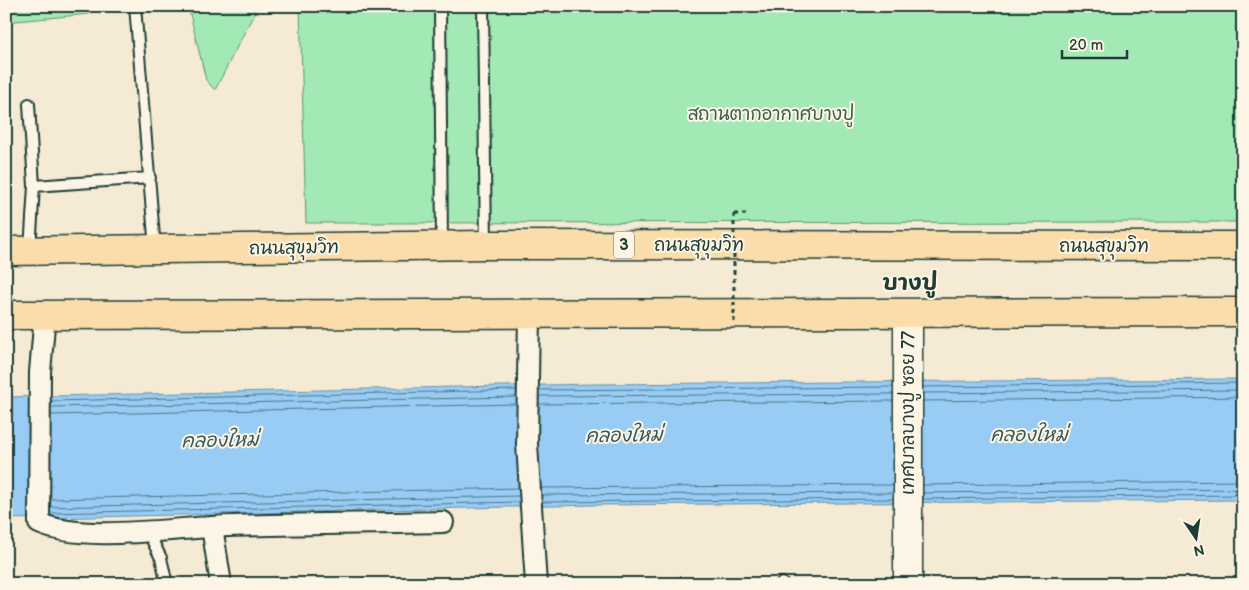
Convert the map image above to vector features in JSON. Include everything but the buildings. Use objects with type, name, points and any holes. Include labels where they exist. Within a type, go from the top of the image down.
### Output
[{"type":"highway","name":"ถนนสุขุมวิท","points":[[18,251],[486,245],[1243,246]]},
{"type":"highway","points":[[6,314],[1243,312]]},
{"type":"main road","name":"เทศบาลบางปู ซอย 77","points":[[908,314],[908,584]]},
{"type":"street","points":[[529,313],[526,368],[527,444],[536,584]]},
{"type":"street","points":[[45,314],[40,372],[39,523],[51,528],[72,532],[148,532],[212,527],[444,522]]},
{"type":"street","points":[[212,527],[222,584]]},
{"type":"lane","points":[[135,6],[155,250]]},
{"type":"lane","points":[[440,6],[442,246]]},
{"type":"lane","points":[[483,6],[486,245]]},
{"type":"lane","points":[[18,251],[34,186],[29,104]]},
{"type":"lane","points":[[34,186],[150,178]]},
{"type":"lane","points":[[148,532],[160,558],[166,584]]},
{"type":"path","points":[[734,322],[734,214],[749,214]]},
{"type":"green space","points":[[6,6],[89,6],[89,14],[6,22]]},
{"type":"green space","points":[[188,6],[258,6],[215,90],[206,80]]},
{"type":"green space","name":"สถานตากอากาศบางปู","points":[[300,6],[1243,6],[1243,222],[306,223]]},
{"type":"water","name":"คลองใหม่","points":[[1243,379],[1243,500],[594,505],[6,519],[6,397],[592,384]]},
{"type":"district","name":"บางปู","points":[[910,283]]}]
